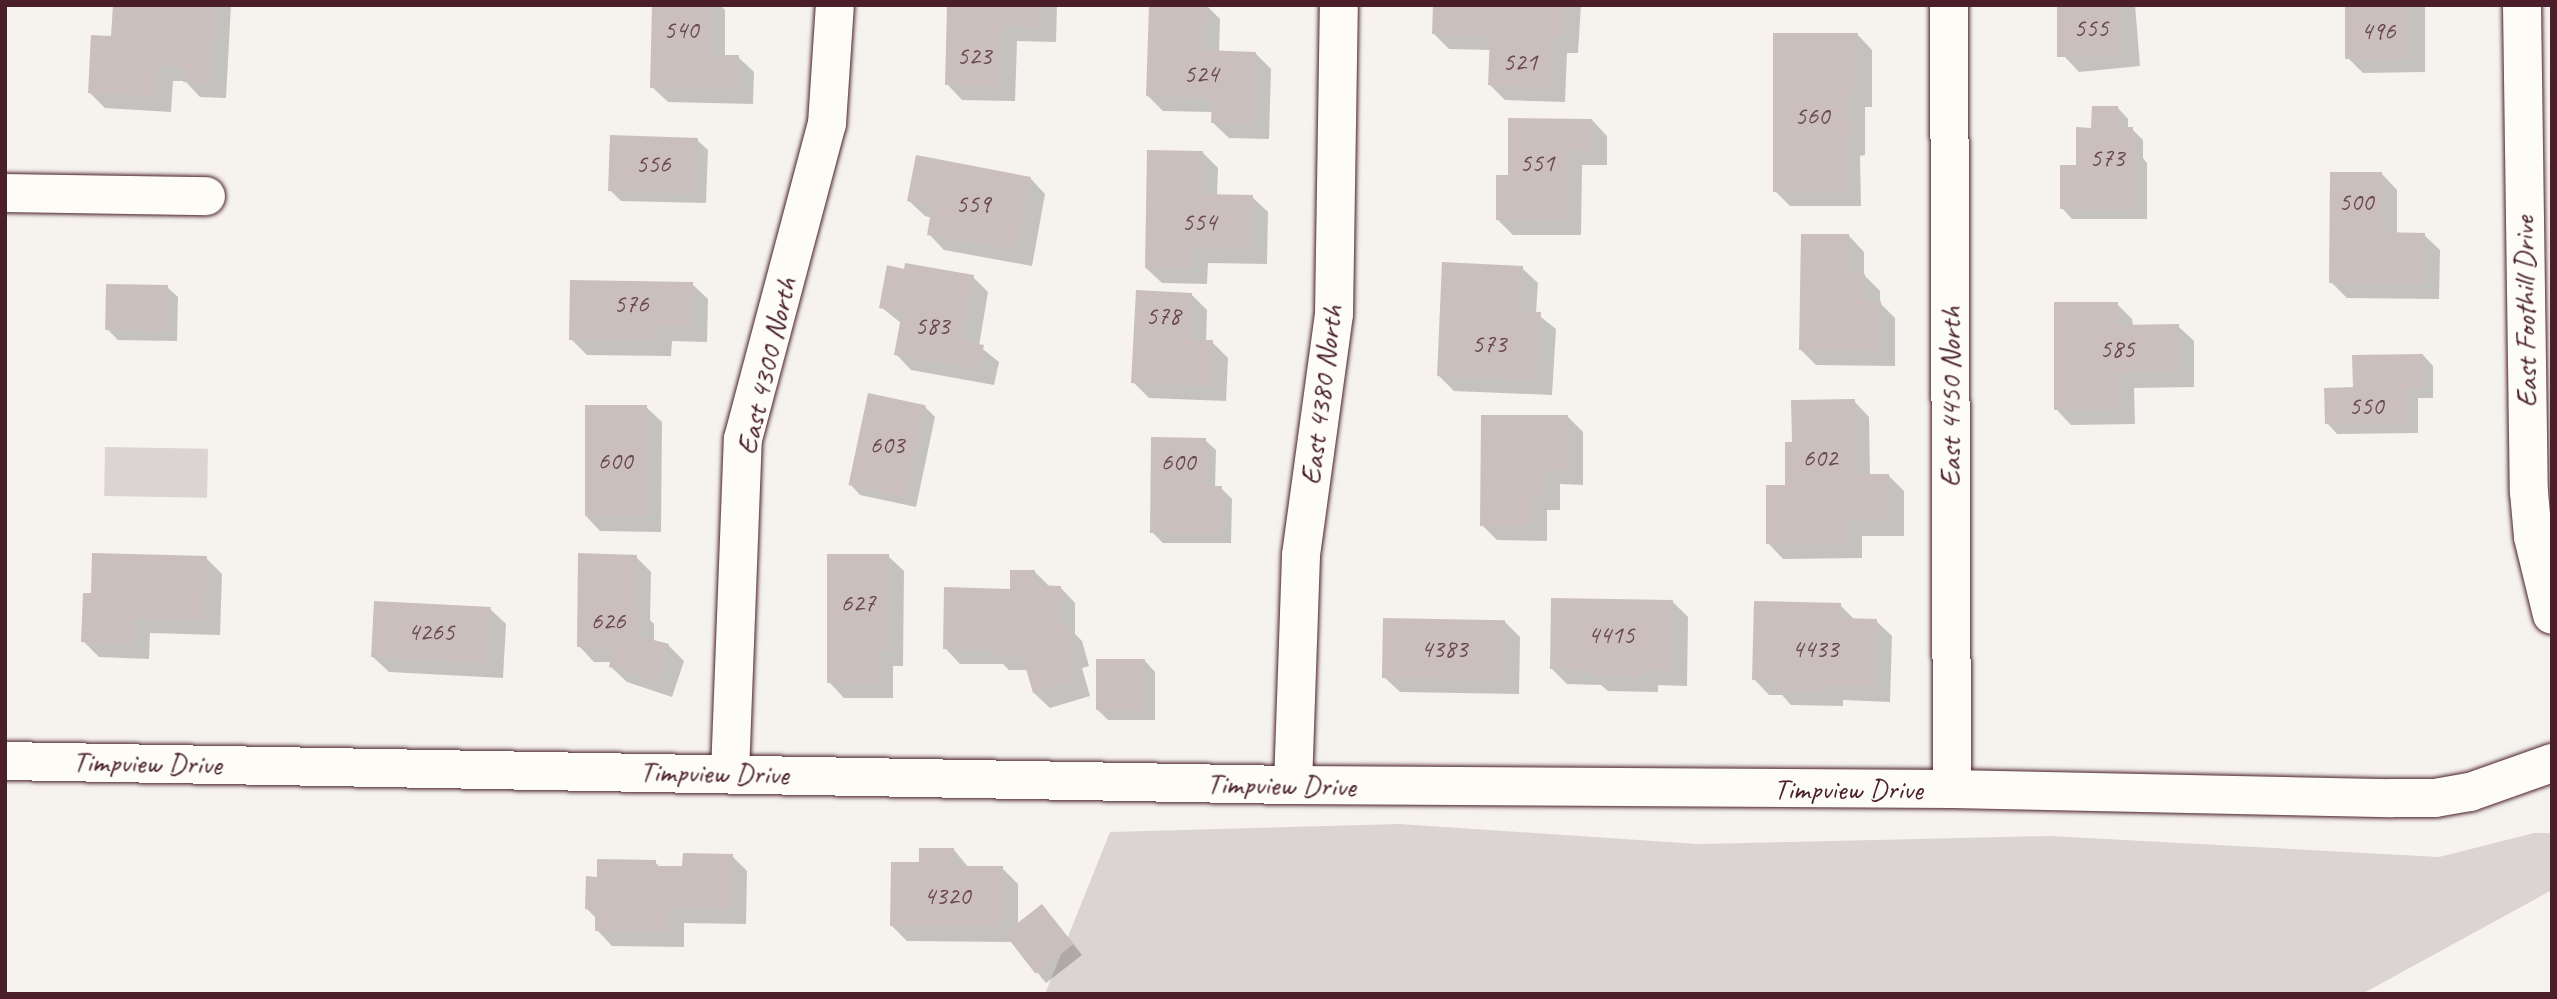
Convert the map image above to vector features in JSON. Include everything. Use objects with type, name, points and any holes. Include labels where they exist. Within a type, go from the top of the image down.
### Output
[{"type":"street","name":"East 4300 North","points":[[730,774],[743,439],[827,124],[835,5]]},
{"type":"street","name":"East 4380 North","points":[[1293,785],[1301,555],[1334,314],[1339,5]]},
{"type":"street","name":"East 4450 North","points":[[1949,5],[1952,789]]},
{"type":"street","name":"East Foothill Drive","points":[[2522,5],[2529,492],[2533,537],[2552,615]]},
{"type":"street","points":[[5,193],[206,196]]},
{"type":"street","name":"Timpview Drive","points":[[5,761],[1293,785],[1952,789],[2435,798],[2470,792],[2552,763]]},
{"type":"shaded area","points":[[105,447],[208,449],[207,498],[104,496]]},
{"type":"shaded area","points":[[1400,824],[1698,844],[2050,836],[2439,857],[2534,833],[2552,833],[2552,890],[2362,994],[1045,994],[1110,832]]},
{"type":"building","points":[[113,5],[215,5],[211,83],[183,82],[184,67],[158,66],[157,97],[88,93],[91,35],[111,36]]},
{"type":"building","points":[[652,5],[710,5],[710,55],[739,55],[738,89],[650,88]]},
{"type":"building","points":[[947,5],[1042,5],[1042,27],[1002,26],[1000,86],[945,85]]},
{"type":"building","points":[[1149,5],[1206,5],[1204,50],[1256,52],[1254,124],[1211,123],[1212,98],[1146,96]]},
{"type":"building","points":[[1433,5],[1565,5],[1564,38],[1552,38],[1550,88],[1488,85],[1490,36],[1432,34]]},
{"type":"building","points":[[2057,5],[2121,5],[2121,57],[2057,57]]},
{"type":"building","points":[[2345,5],[2410,5],[2410,59],[2345,59]]},
{"type":"building","points":[[1773,33],[1858,33],[1857,92],[1850,92],[1851,140],[1846,141],[1846,191],[1773,192]]},
{"type":"building","points":[[2092,106],[2118,106],[2118,127],[2133,127],[2133,150],[2137,150],[2137,210],[2060,209],[2060,165],[2076,165],[2076,127],[2091,128]]},
{"type":"building","points":[[1508,118],[1592,119],[1592,150],[1567,150],[1567,221],[1496,220],[1496,175],[1508,175]]},
{"type":"building","points":[[610,135],[698,138],[696,194],[608,191]]},
{"type":"building","points":[[1147,150],[1203,151],[1202,194],[1253,195],[1252,249],[1193,248],[1192,269],[1145,268]]},
{"type":"building","points":[[916,155],[1031,177],[1016,251],[927,235],[932,206],[907,201]]},
{"type":"building","points":[[2330,172],[2382,172],[2382,232],[2425,233],[2425,284],[2329,283]]},
{"type":"building","points":[[1801,234],[1849,234],[1849,274],[1865,274],[1865,301],[1881,301],[1880,351],[1799,350]]},
{"type":"building","points":[[1442,262],[1523,266],[1521,311],[1541,312],[1537,380],[1437,376]]},
{"type":"building","points":[[905,263],[974,275],[962,341],[984,345],[979,370],[894,355],[902,312],[879,308],[887,265],[904,269]]},
{"type":"building","points":[[570,280],[693,282],[692,327],[657,326],[657,341],[569,340]]},
{"type":"building","points":[[106,284],[168,285],[167,331],[105,330]]},
{"type":"building","points":[[1136,290],[1192,293],[1190,340],[1213,340],[1211,386],[1131,383]]},
{"type":"building","points":[[2054,302],[2118,302],[2118,325],[2179,324],[2179,373],[2120,373],[2120,409],[2054,410]]},
{"type":"building","points":[[2423,354],[2423,388],[2408,388],[2408,423],[2325,424],[2324,388],[2353,387],[2352,355]]},
{"type":"building","points":[[868,393],[926,405],[906,497],[848,485]]},
{"type":"building","points":[[1855,399],[1855,474],[1889,474],[1890,521],[1847,521],[1847,543],[1766,544],[1766,485],[1785,485],[1785,442],[1792,442],[1791,400]]},
{"type":"building","points":[[585,405],[647,405],[647,516],[585,516]]},
{"type":"building","points":[[1481,415],[1568,415],[1568,470],[1545,470],[1545,495],[1532,495],[1532,526],[1480,526]]},
{"type":"building","points":[[1151,437],[1206,438],[1206,486],[1222,486],[1221,534],[1150,533]]},
{"type":"building","points":[[92,553],[207,556],[205,621],[135,619],[134,644],[81,642],[83,593],[91,593]]},
{"type":"building","points":[[578,553],[637,555],[635,607],[639,607],[639,636],[669,644],[657,682],[609,667],[613,648],[577,647]]},
{"type":"building","points":[[827,554],[889,554],[889,651],[879,651],[879,683],[827,683]]},
{"type":"building","points":[[1010,570],[1035,570],[1035,585],[1061,586],[1060,625],[1067,623],[1075,651],[1068,653],[1076,681],[1033,693],[1022,655],[992,655],[992,650],[943,649],[944,587],[1010,589]]},
{"type":"building","points":[[1551,598],[1673,600],[1672,671],[1644,670],[1643,677],[1590,676],[1591,670],[1550,669]]},
{"type":"building","points":[[374,601],[491,607],[488,663],[371,657]]},
{"type":"building","points":[[1754,601],[1841,603],[1841,618],[1877,619],[1875,687],[1829,685],[1828,692],[1774,690],[1775,680],[1752,680]]},
{"type":"building","points":[[1383,618],[1505,620],[1504,680],[1382,678]]},
{"type":"building","points":[[1096,659],[1145,659],[1145,710],[1096,710]]},
{"type":"building","points":[[919,848],[954,848],[954,866],[1003,866],[1003,927],[890,926],[891,862],[919,862]]},
{"type":"building","points":[[683,853],[733,854],[731,909],[669,908],[669,932],[595,931],[595,910],[585,909],[586,876],[597,877],[597,859],[656,860],[656,866],[682,866]]},
{"type":"building","points":[[1042,904],[1073,944],[1036,974],[1004,934]]}]
